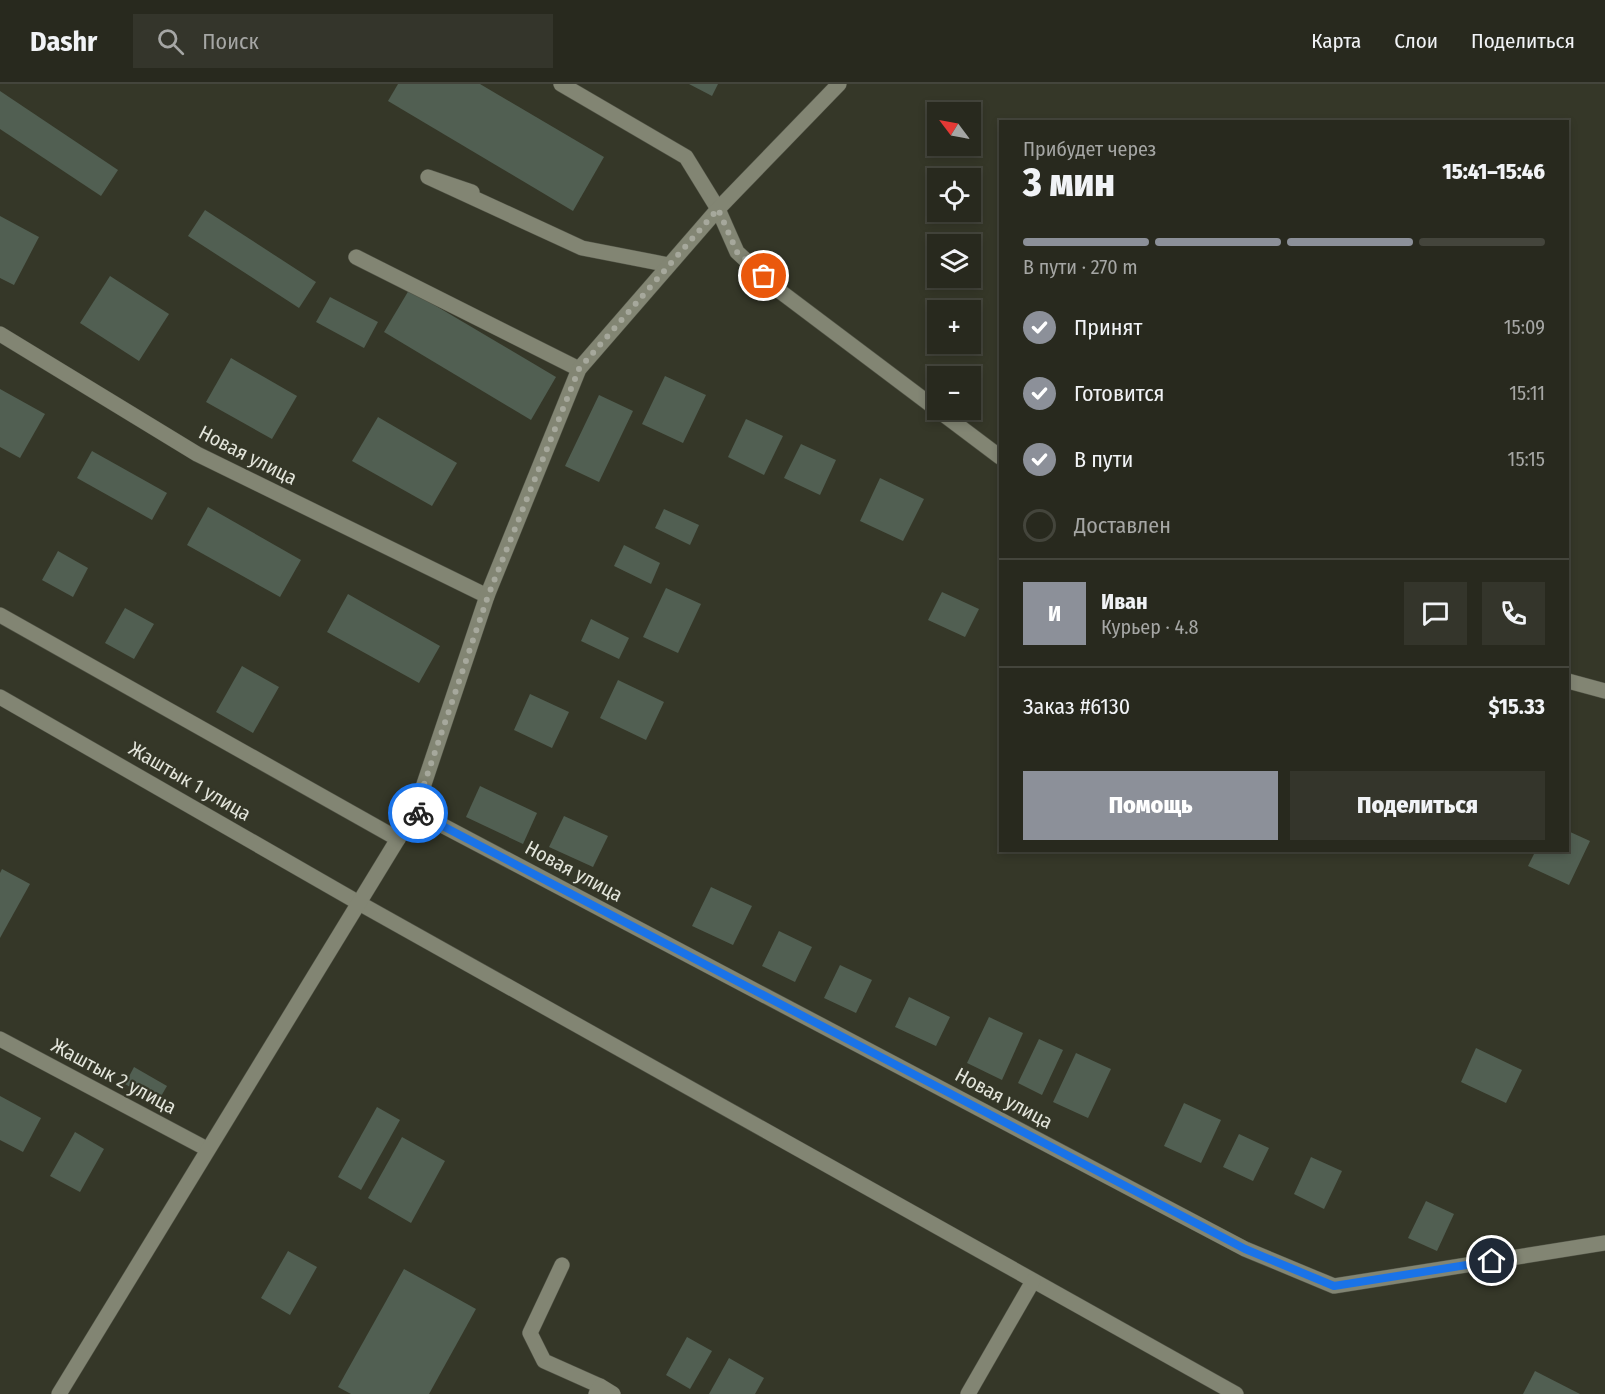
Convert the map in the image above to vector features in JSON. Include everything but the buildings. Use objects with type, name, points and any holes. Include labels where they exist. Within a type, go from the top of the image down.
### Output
[{"type":"street","points":[[561,84],[686,157],[718,209],[737,252],[777,289],[999,457]]},
{"type":"street","points":[[59,1394],[415,811],[488,596],[579,369],[718,209],[839,84]]},
{"type":"street","points":[[472,192],[428,177],[582,248],[669,265]]},
{"type":"street","points":[[356,257],[532,343],[579,369]]},
{"type":"street","name":"Новая улица","points":[[0,334],[197,454],[488,596]]},
{"type":"street","points":[[0,615],[398,839]]},
{"type":"street","points":[[1569,681],[1605,691]]},
{"type":"street","name":"Жаштык 1 улица","points":[[0,697],[358,903]]},
{"type":"street","name":"Новая улица","points":[[415,811],[1245,1249],[1334,1286],[1605,1243]]},
{"type":"street","points":[[358,903],[1236,1394]]},
{"type":"street","name":"Жаштык 2 улица","points":[[0,1039],[207,1149]]},
{"type":"street","points":[[562,1265],[530,1333],[544,1361],[603,1391]]},
{"type":"street","points":[[968,1394],[1034,1281]]},
{"type":"way so far","points":[[418,813],[415,811],[488,596],[579,369],[718,209],[737,252],[764,276]]},
{"type":"route","points":[[418,813],[1245,1249],[1334,1286],[1492,1261]]}]
